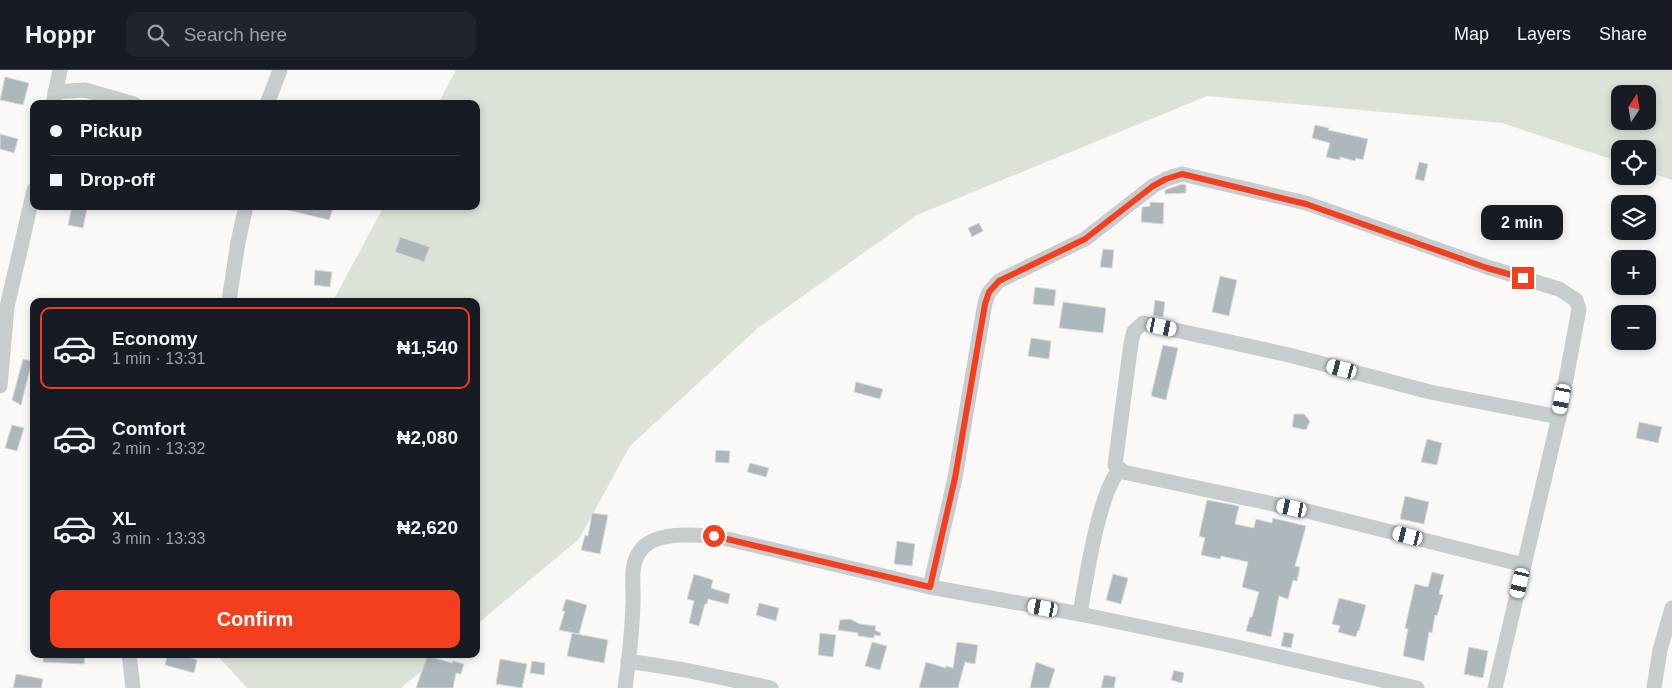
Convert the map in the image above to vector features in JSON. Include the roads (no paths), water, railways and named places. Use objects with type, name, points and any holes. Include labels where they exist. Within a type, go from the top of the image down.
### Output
[{"type":"street","points":[[60,70],[54,98],[84,90],[120,100]]},
{"type":"street","points":[[269,100],[280,70]]},
{"type":"street","points":[[930,587],[955,478],[985,304],[989,292],[999,281],[1085,239],[1153,186],[1182,174],[1306,204],[1487,268],[1559,289],[1576,300],[1579,309],[1559,417],[1495,688]]},
{"type":"street","points":[[0,386],[4,312],[30,207]]},
{"type":"street","points":[[229,298],[245,210]]},
{"type":"street","points":[[1524,565],[1311,512],[1123,472],[1115,465],[1134,331],[1143,323],[1289,355],[1430,392],[1559,417]]},
{"type":"street","points":[[1080,614],[1098,526],[1113,477],[1120,470]]},
{"type":"street","points":[[625,688],[633,604],[633,567],[640,551],[650,543],[659,539],[688,535],[714,536],[930,587],[1080,614],[1224,644],[1417,688]]},
{"type":"street","points":[[1654,688],[1660,650],[1672,608]]},
{"type":"street","points":[[129,658],[133,688]]},
{"type":"street","points":[[628,661],[685,670],[771,688]]}]
